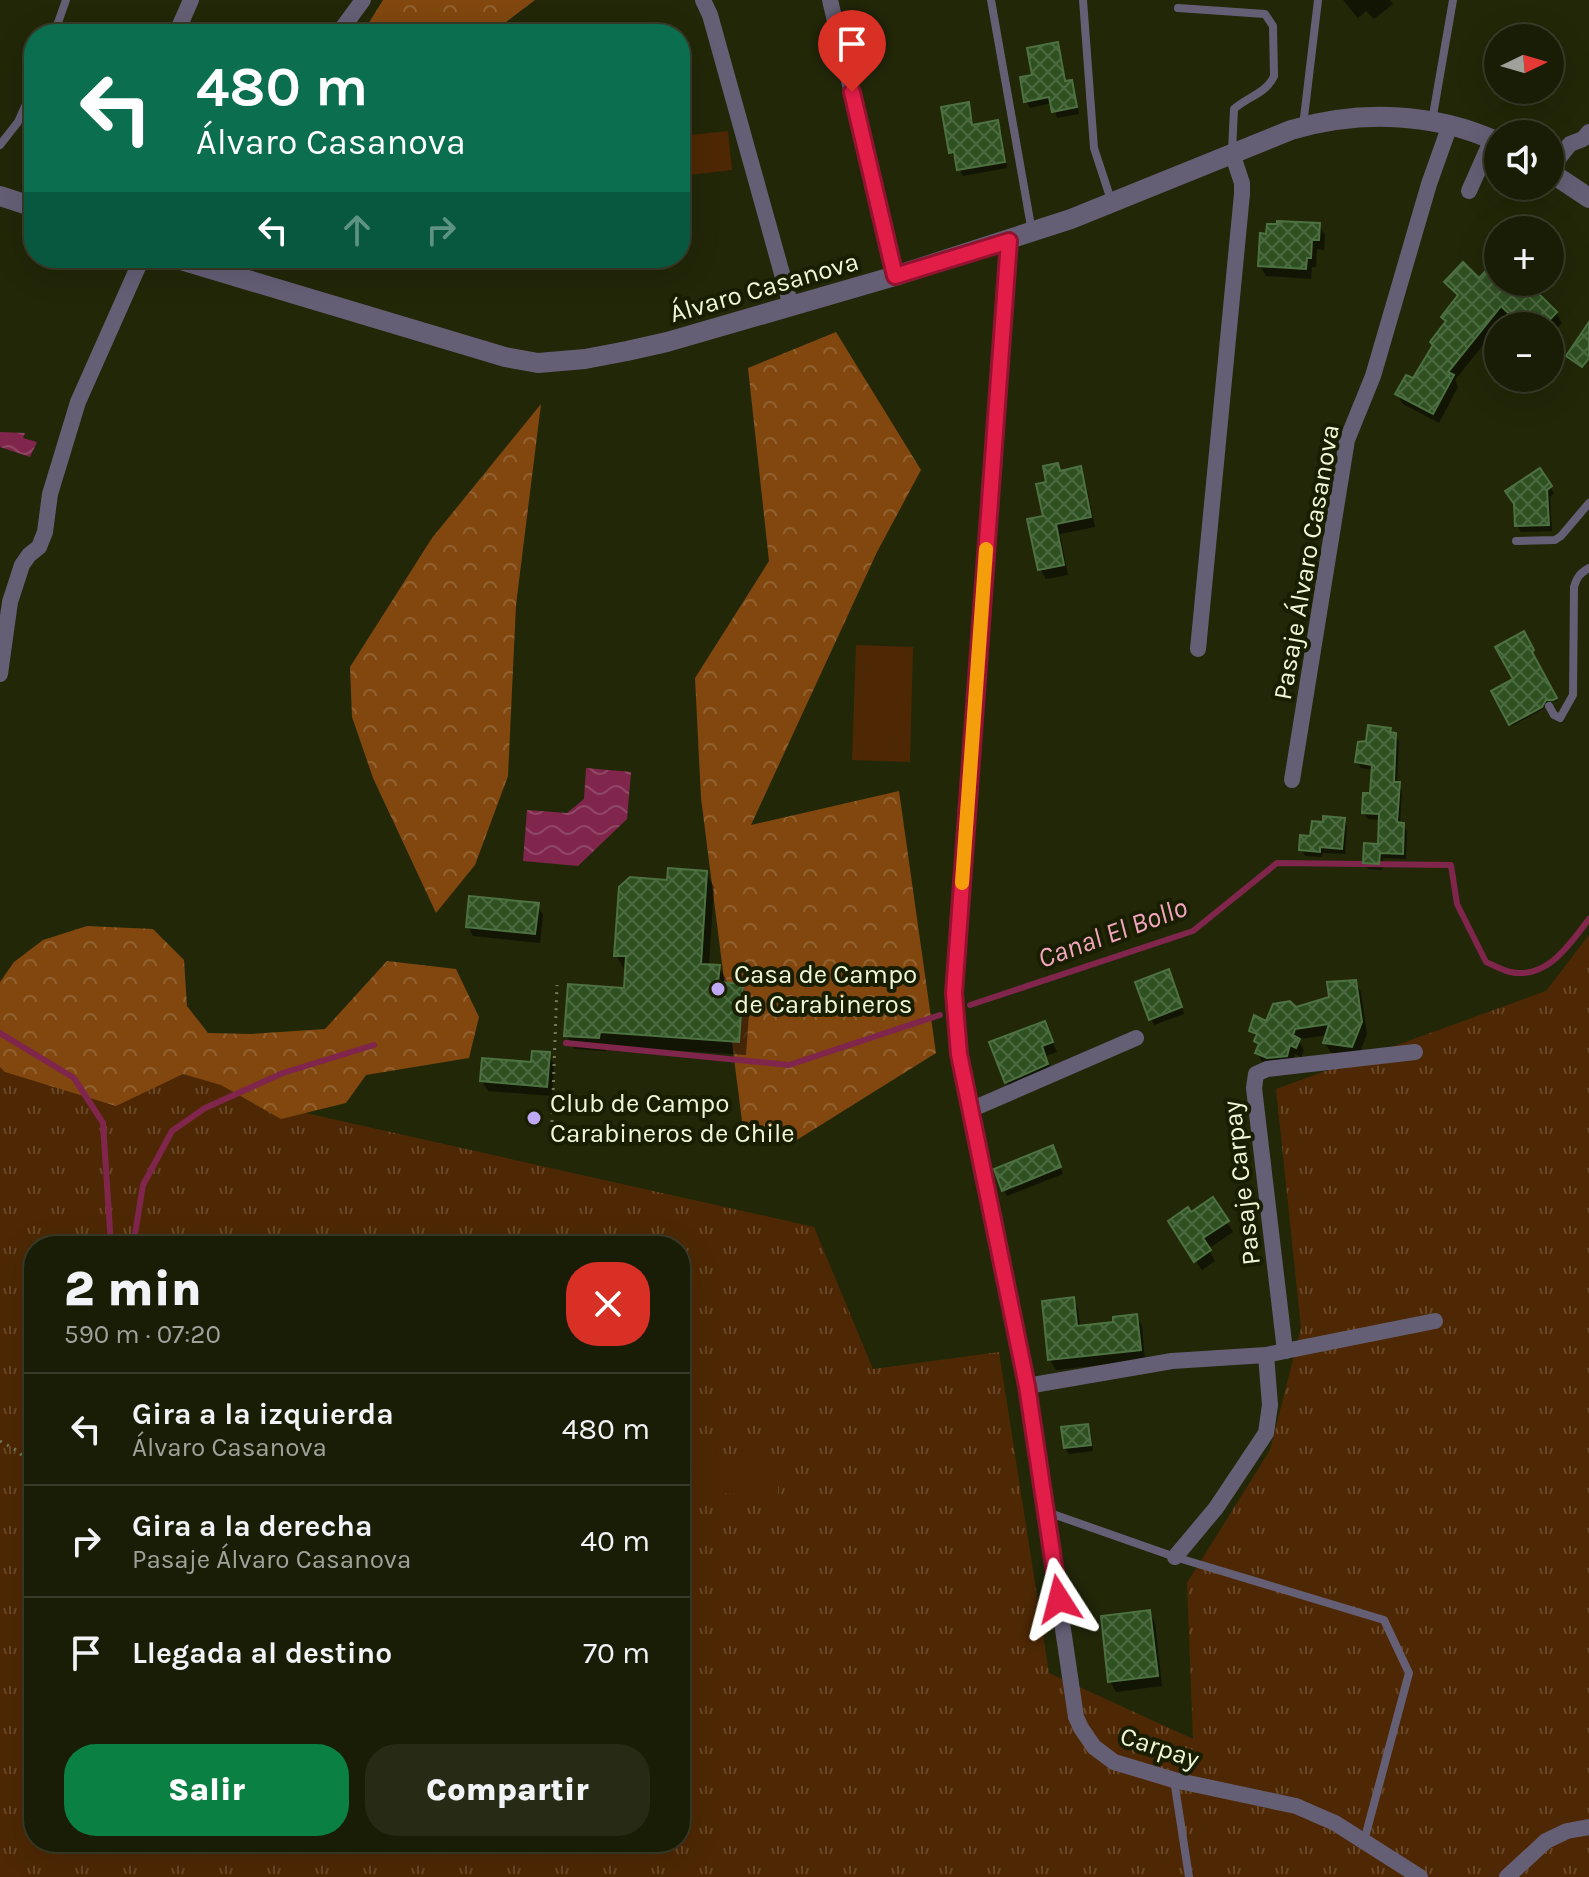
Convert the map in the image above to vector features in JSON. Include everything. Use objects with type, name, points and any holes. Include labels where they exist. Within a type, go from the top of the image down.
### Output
[{"type":"street","points":[[180,24],[191,0]]},
{"type":"street","points":[[345,24],[363,0]]},
{"type":"street","points":[[703,0],[710,15],[791,306]]},
{"type":"street","points":[[830,0],[895,276]]},
{"type":"street","name":"Álvaro Casanova","points":[[210,268],[505,357],[538,363],[585,359],[667,342],[1009,241],[1303,127],[1362,117],[1409,118],[1441,123],[1484,137]]},
{"type":"street","name":"Pasaje Álvaro Casanova","points":[[1292,780],[1347,440],[1373,376],[1429,184],[1441,123]]},
{"type":"street","points":[[1564,152],[1589,132]]},
{"type":"street","points":[[1198,649],[1242,194],[1242,183],[1232,153]]},
{"type":"street","points":[[1469,191],[1484,162]]},
{"type":"street","points":[[1564,178],[1587,192]]},
{"type":"street","points":[[0,196],[24,204]]},
{"type":"street","points":[[0,211],[24,214]]},
{"type":"street","name":"Carpay","points":[[1009,241],[954,993],[959,1054],[1027,1386],[1076,1717],[1094,1747],[1114,1762],[1174,1780],[1296,1806],[1335,1823],[1420,1877]]},
{"type":"street","points":[[0,674],[10,602],[22,565],[39,547],[45,532],[50,494],[78,402],[138,268]]},
{"type":"street","points":[[970,1110],[1136,1038]]},
{"type":"street","name":"Pasaje Carpay","points":[[1285,1351],[1254,1088],[1256,1074],[1267,1069],[1415,1052]]},
{"type":"street","points":[[1027,1386],[1172,1361],[1266,1355],[1435,1321]]},
{"type":"street","points":[[1175,1557],[1216,1508],[1266,1433],[1270,1405],[1266,1355]]},
{"type":"street","points":[[1507,1877],[1546,1841],[1567,1831],[1589,1827]]},
{"type":"lane","points":[[58,24],[66,0]]},
{"type":"lane","points":[[991,0],[1033,232]]},
{"type":"lane","points":[[1083,0],[1094,148],[1112,203]]},
{"type":"lane","points":[[1303,127],[1318,0]]},
{"type":"lane","points":[[1441,123],[1453,0]]},
{"type":"lane","points":[[1178,8],[1265,14],[1273,26],[1274,76],[1271,83],[1234,109],[1232,153]]},
{"type":"lane","points":[[0,145],[18,122],[24,108]]},
{"type":"lane","points":[[1516,541],[1555,540],[1589,503]]},
{"type":"lane","points":[[1549,706],[1560,718],[1573,695],[1574,587],[1581,572],[1589,568]]},
{"type":"lane","points":[[1046,1511],[1175,1557],[1384,1620],[1409,1673],[1364,1842]]},
{"type":"lane","points":[[1174,1780],[1189,1877]]},
{"type":"path","points":[[552,1122],[557,985]]},
{"type":"path","points":[[0,1441],[24,1457]]},
{"type":"green space","points":[[383,0],[535,0],[503,24],[368,24]]},
{"type":"green space","points":[[728,131],[732,170],[690,175],[690,135]]},
{"type":"green space","points":[[836,332],[921,470],[877,552],[751,825],[899,791],[936,1053],[792,1143],[743,1129],[701,798],[695,678],[769,561],[748,368]]},
{"type":"green space","points":[[541,404],[516,605],[508,776],[475,865],[436,913],[373,778],[352,717],[350,667],[432,538]]},
{"type":"green space","points":[[856,645],[913,647],[910,762],[852,760]]},
{"type":"green space","points":[[87,926],[153,929],[184,960],[187,1006],[208,1033],[251,1034],[325,1029],[387,961],[456,969],[479,1017],[469,1058],[366,1075],[346,1103],[281,1119],[221,1085],[183,1074],[116,1106],[5,1072],[0,1067],[0,982],[14,962],[43,940]]},
{"type":"green space","points":[[1589,935],[1589,1877],[0,1877],[0,1043],[201,1053],[292,1110],[814,1227],[873,1369],[999,1352],[1049,1673],[1193,1739],[1187,1583],[1270,1450],[1301,1328],[1276,1089],[1546,991]]},
{"type":"green space","points":[[694,1453],[779,1457],[778,1496],[693,1492]]},
{"type":"water","points":[[0,432],[25,433],[23,438],[37,442],[30,457],[0,447]]},
{"type":"water","points":[[586,768],[631,772],[627,819],[578,866],[523,861],[527,810],[567,813],[584,799]]},
{"type":"building","points":[[1058,42],[1065,81],[1072,80],[1077,107],[1052,112],[1049,97],[1024,102],[1020,77],[1032,75],[1027,48]]},
{"type":"building","points":[[969,102],[972,125],[998,120],[1005,162],[957,170],[954,152],[949,153],[941,107]]},
{"type":"building","points":[[1277,221],[1320,223],[1319,240],[1312,240],[1311,258],[1307,258],[1306,269],[1258,266],[1260,233],[1266,234],[1267,224],[1277,224]]},
{"type":"building","points":[[1463,262],[1479,278],[1484,273],[1484,296],[1541,296],[1557,312],[1507,312],[1501,306],[1496,312],[1484,312],[1484,327],[1448,372],[1454,375],[1433,414],[1395,394],[1406,375],[1413,378],[1433,345],[1430,342],[1446,321],[1441,317],[1458,295],[1444,282]]},
{"type":"building","points":[[1589,322],[1589,358],[1582,367],[1566,356]]},
{"type":"building","points":[[1058,463],[1060,471],[1081,466],[1091,517],[1056,524],[1064,565],[1038,570],[1027,519],[1043,516],[1036,484],[1046,482],[1043,466]]},
{"type":"building","points":[[1540,468],[1552,486],[1547,490],[1549,525],[1515,526],[1514,504],[1505,491]]},
{"type":"building","points":[[1524,631],[1557,698],[1546,700],[1542,707],[1509,725],[1491,691],[1513,679],[1495,647]]},
{"type":"building","points":[[1368,725],[1391,728],[1390,732],[1396,733],[1394,782],[1400,782],[1397,822],[1404,823],[1403,854],[1380,853],[1379,864],[1363,863],[1364,843],[1378,844],[1379,814],[1362,813],[1363,793],[1370,793],[1372,765],[1355,762],[1358,742],[1366,741]]},
{"type":"building","points":[[1323,816],[1345,818],[1342,849],[1320,847],[1320,852],[1299,850],[1300,835],[1310,836],[1312,821],[1323,822]]},
{"type":"building","points":[[668,868],[707,871],[701,964],[720,965],[718,982],[743,984],[739,1042],[600,1032],[599,1038],[564,1036],[568,984],[624,988],[626,956],[614,956],[619,887],[630,877],[667,880]]},
{"type":"building","points":[[469,896],[539,903],[535,934],[466,927]]},
{"type":"building","points":[[1169,969],[1182,1007],[1149,1020],[1135,982]]},
{"type":"building","points":[[1356,980],[1362,1022],[1352,1047],[1323,1043],[1329,1024],[1295,1029],[1293,1035],[1300,1039],[1296,1048],[1290,1045],[1287,1056],[1267,1058],[1255,1053],[1259,1044],[1254,1041],[1257,1034],[1249,1031],[1254,1015],[1266,1021],[1273,1004],[1290,1001],[1296,1007],[1329,997],[1327,982]]},
{"type":"building","points":[[1045,1021],[1053,1042],[1042,1046],[1048,1064],[1005,1083],[989,1042]]},
{"type":"building","points":[[532,1051],[550,1052],[547,1087],[480,1081],[482,1058],[531,1062]]},
{"type":"building","points":[[1053,1145],[1061,1167],[1002,1191],[994,1169]]},
{"type":"building","points":[[1213,1197],[1229,1221],[1203,1238],[1211,1250],[1194,1262],[1168,1221],[1188,1207],[1191,1212]]},
{"type":"building","points":[[1074,1297],[1077,1326],[1113,1322],[1113,1317],[1137,1314],[1141,1350],[1048,1360],[1042,1301]]},
{"type":"building","points":[[1088,1424],[1091,1445],[1064,1448],[1061,1427]]},
{"type":"building","points":[[1150,1610],[1158,1676],[1108,1682],[1101,1616]]},
{"type":"waterway","name":"Canal El Bollo","points":[[970,1005],[1193,931],[1277,863],[1451,865],[1457,904],[1486,962],[1510,972],[1535,971],[1546,965],[1565,949],[1589,919]]},
{"type":"waterway","name":"Canal El Bollo","points":[[566,1043],[789,1065],[940,1015]]},
{"type":"waterway","name":"Canal El Bollo","points":[[0,1033],[74,1078],[103,1123],[110,1236]]},
{"type":"waterway","name":"Canal El Bollo","points":[[135,1236],[143,1185],[172,1131],[205,1108],[283,1073],[374,1045]]},
{"type":"slow traffic","points":[[962,883],[986,549]]},
{"type":"place","name":"Casa de Campo de Carabineros","points":[[718,989]]},
{"type":"place","name":"Club de Campo Carabineros de Chile","points":[[534,1118]]},
{"type":"route","points":[[852,92],[895,276],[1009,241],[954,993],[959,1054],[1027,1386],[1059,1599]]}]
